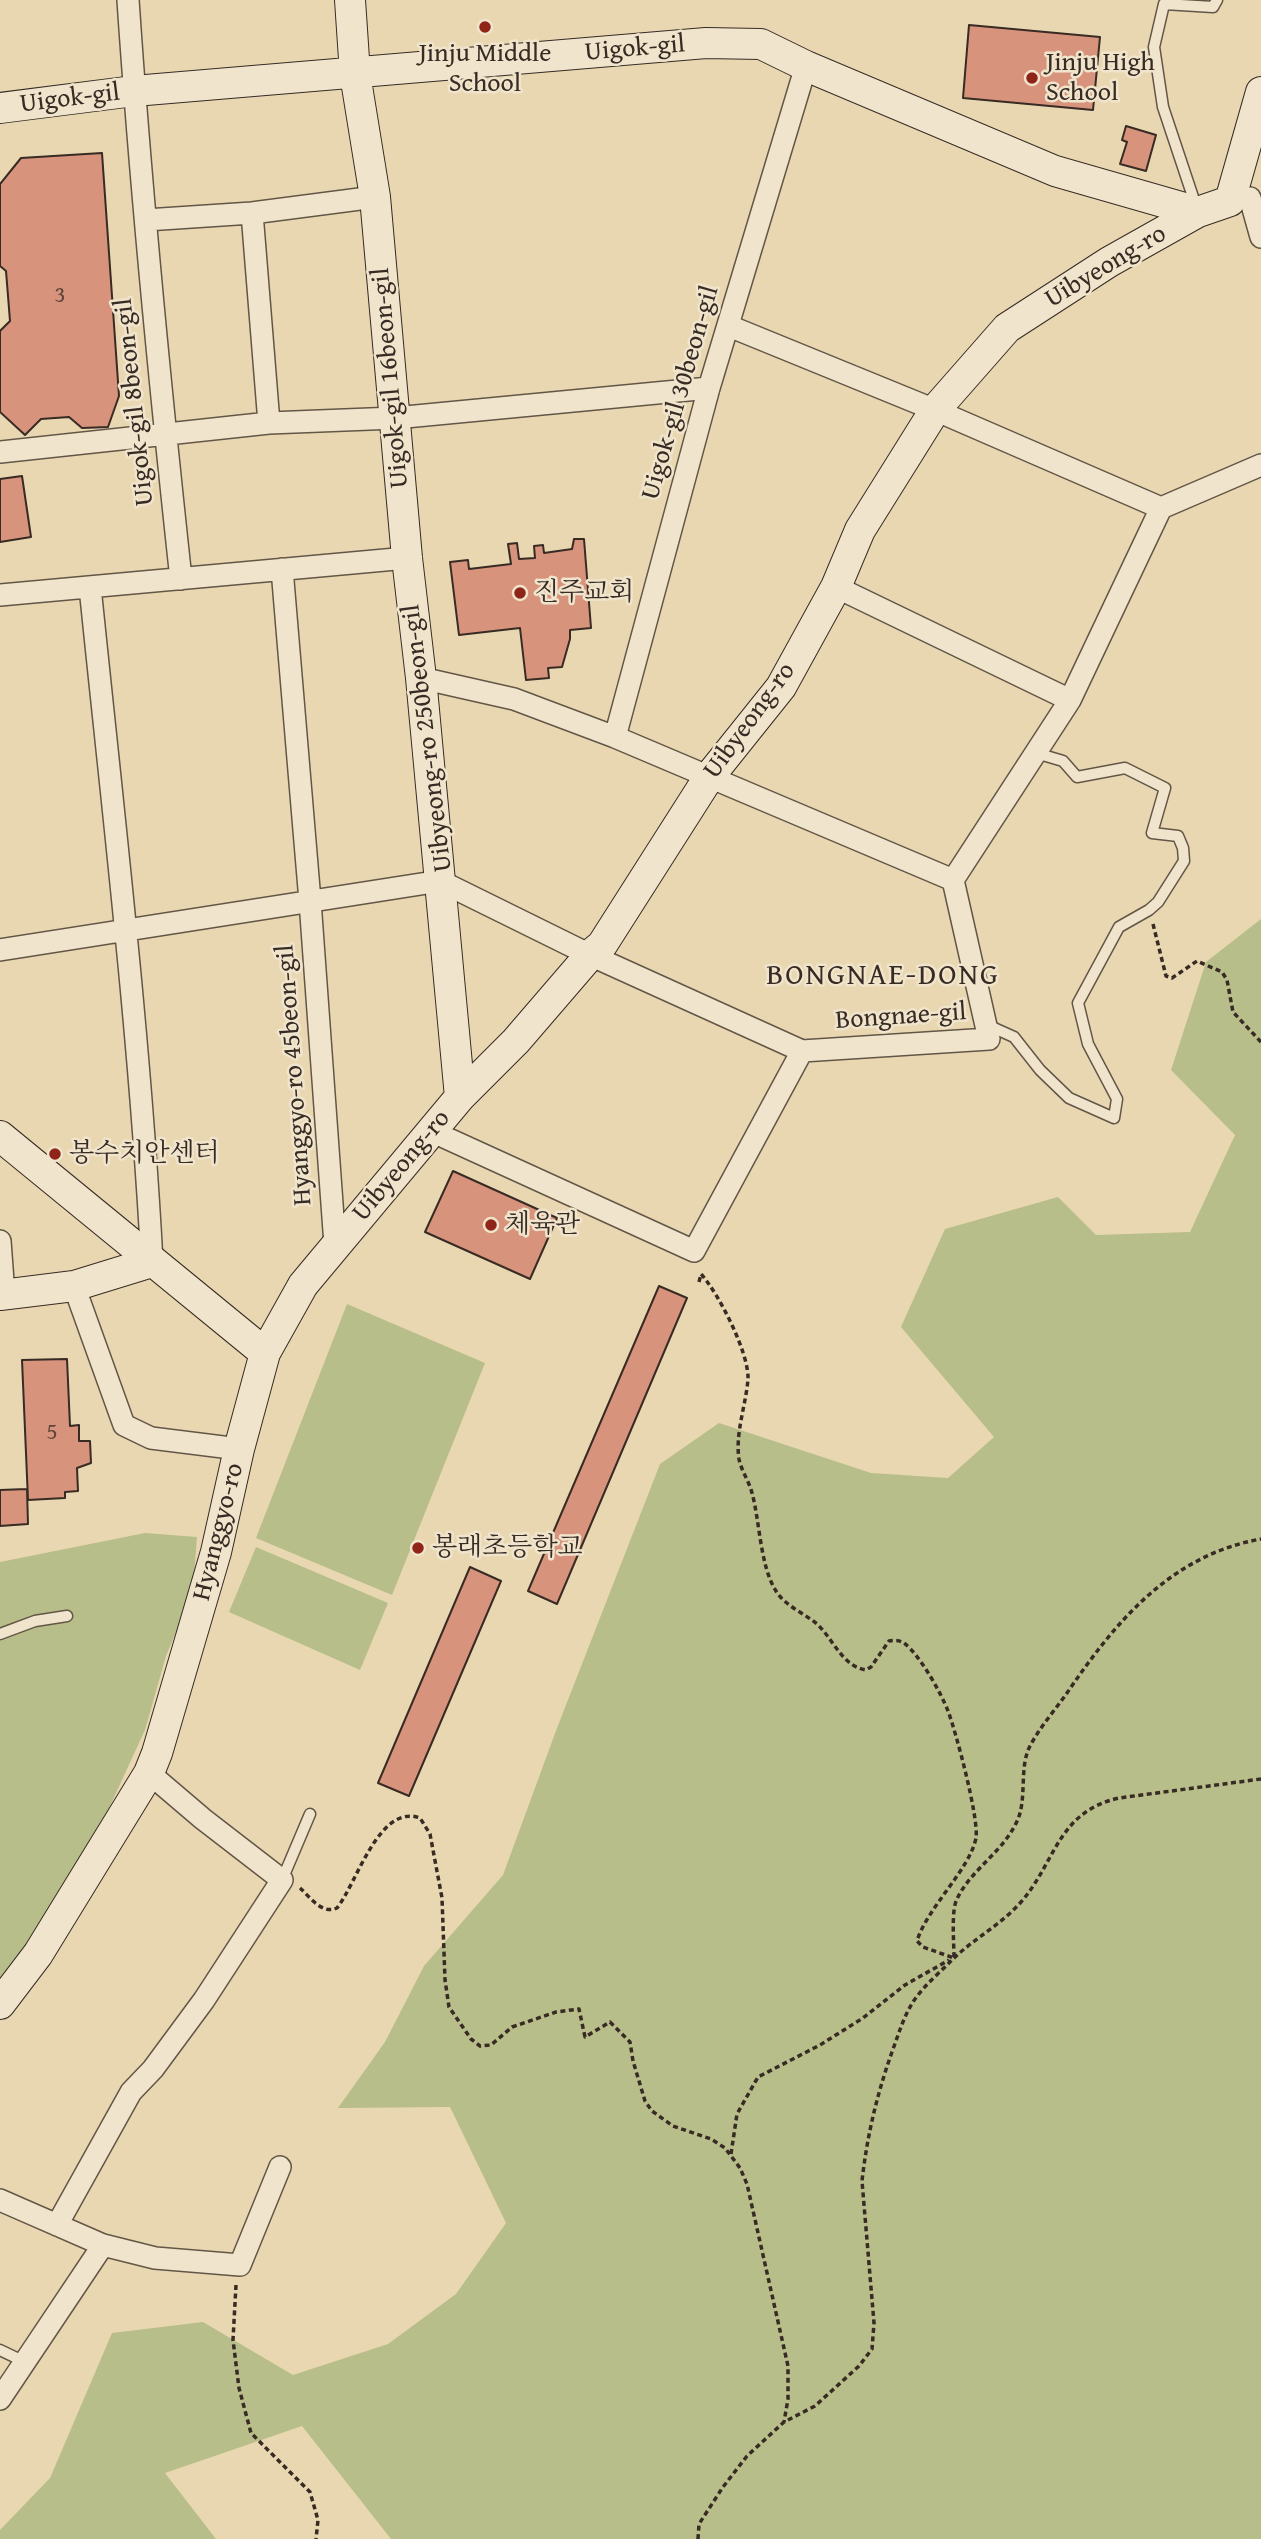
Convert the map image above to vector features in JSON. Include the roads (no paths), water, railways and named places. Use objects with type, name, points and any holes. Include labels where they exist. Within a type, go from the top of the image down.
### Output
[{"type":"street","name":"Uigok-gil 8beon-gil","points":[[128,0],[165,436],[181,579]]},
{"type":"street","name":"Uigok-gil 16beon-gil","points":[[350,0],[355,74],[375,197],[407,558]]},
{"type":"street","name":"Uigok-gil","points":[[0,108],[134,91],[706,43],[761,44],[806,66],[1055,172],[1198,212]]},
{"type":"street","name":"Uigok-gil 30beon-gil","points":[[615,737],[709,388],[806,66]]},
{"type":"street","points":[[1261,95],[1247,199],[1261,237]]},
{"type":"street","points":[[146,220],[252,213],[375,197]]},
{"type":"street","name":"Uibyeong-ro","points":[[265,1353],[303,1285],[335,1245],[460,1097],[516,1041],[602,944],[709,777],[781,687],[836,587],[860,530],[935,410],[1007,328],[1109,262],[1198,212],[1247,199]]},
{"type":"street","points":[[252,213],[269,424]]},
{"type":"street","points":[[729,326],[935,410],[1161,508]]},
{"type":"street","points":[[0,452],[269,424],[395,418],[709,388]]},
{"type":"street","points":[[421,678],[514,699],[615,737],[953,880],[1070,701],[1161,508],[1261,465]]},
{"type":"street","points":[[0,595],[407,558]]},
{"type":"street","name":"Uibyeong-ro 250beon-gil","points":[[407,558],[440,881],[590,955],[802,1051]]},
{"type":"street","name":"Hyanggyo-ro 45beon-gil","points":[[282,569],[335,1245]]},
{"type":"street","points":[[90,587],[125,930],[152,1262]]},
{"type":"street","points":[[836,587],[1070,701]]},
{"type":"street","name":"Bongnae-gil","points":[[431,1131],[694,1251],[802,1051],[989,1039],[953,880]]},
{"type":"street","points":[[0,950],[440,881],[460,1097]]},
{"type":"street","points":[[0,1136],[265,1353]]},
{"type":"street","points":[[0,1241],[2,1295],[74,1286],[152,1262]]},
{"type":"street","points":[[74,1286],[124,1426],[151,1438],[239,1449]]},
{"type":"street","name":"Hyanggyo-ro","points":[[0,2004],[38,1954],[149,1773],[198,1618],[265,1353]]},
{"type":"street","points":[[57,2225],[131,2092],[153,2069],[204,2000],[283,1878],[203,1819],[149,1773]]},
{"type":"street","points":[[0,2200],[103,2245],[155,2258],[240,2265],[280,2167]]},
{"type":"street","points":[[0,2399],[103,2245]]},
{"type":"lane","points":[[1198,212],[1163,107],[1154,47],[1164,4],[1213,7],[1217,0]]},
{"type":"lane","points":[[985,1024],[1014,1037],[1040,1070],[1069,1098],[1114,1118],[1117,1099],[1088,1044],[1078,1003],[1119,926],[1158,902],[1184,861],[1178,836],[1152,833],[1165,788],[1125,768],[1076,777],[1063,761],[1036,753]]},
{"type":"lane","points":[[0,1634],[35,1621],[67,1616]]},
{"type":"lane","points":[[283,1878],[310,1814]]},
{"type":"lane","points":[[0,2350],[25,2362]]},
{"type":"place","name":"Jinju Middle School","points":[[485,27]]},
{"type":"place","name":"Jinju High School","points":[[1032,78]]},
{"type":"place","name":"진주교회","points":[[520,593]]},
{"type":"place","name":"봉수치안센터","points":[[55,1154]]},
{"type":"place","name":"체육관","points":[[491,1225]]},
{"type":"place","name":"봉래초등학교","points":[[418,1548]]},
{"type":"district","name":"BONGNAE-DONG","points":[[883,976]]}]
